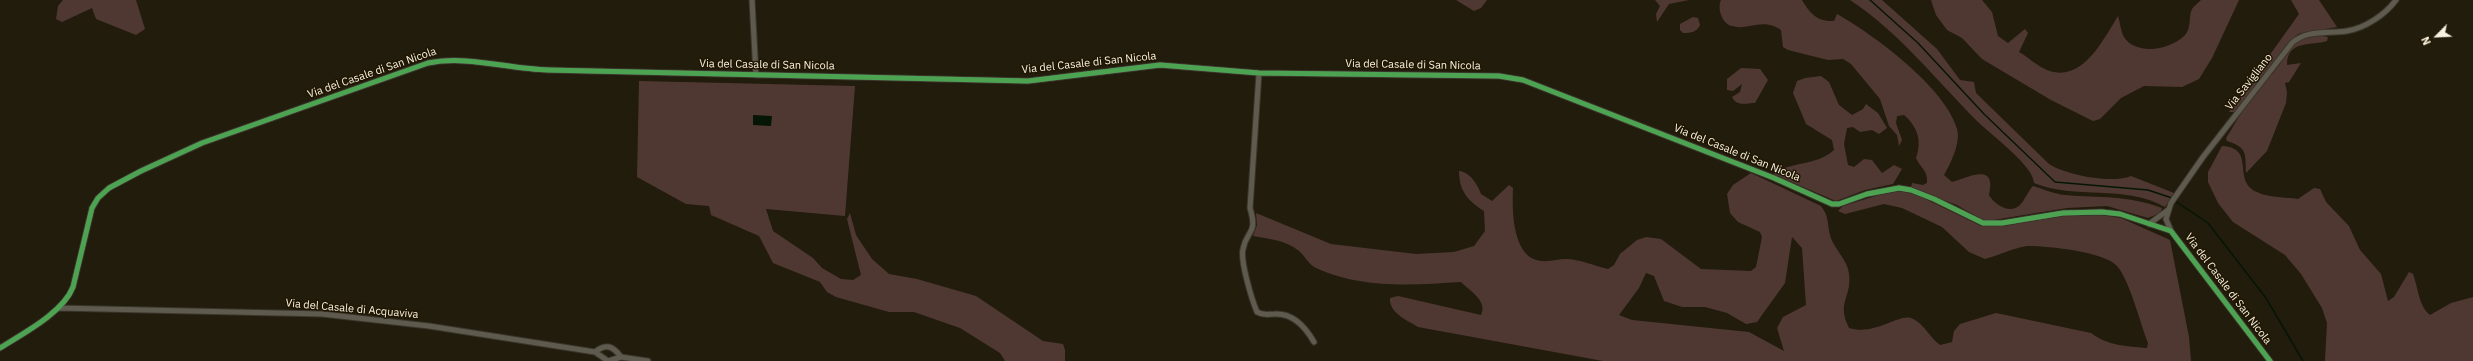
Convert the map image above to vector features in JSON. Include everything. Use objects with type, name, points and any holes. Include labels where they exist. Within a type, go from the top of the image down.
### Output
[{"type":"street","points":[[752,0],[756,75]]},
{"type":"street","name":"Via Savigliano","points":[[2170,231],[2166,219],[2171,203],[2203,157],[2295,40],[2307,35],[2347,31],[2362,26],[2385,12],[2396,0]]},
{"type":"street","name":"Via del Casale di San Nicola","points":[[0,348],[58,308],[66,299],[72,287],[94,204],[109,188],[141,171],[202,143],[428,63],[458,59],[531,70],[1028,81],[1160,65],[1259,72],[1499,76],[1523,80],[1774,178],[1832,204],[1839,204],[1867,194],[1899,188],[1911,190],[1934,199],[1983,223],[2002,223],[2063,213],[2102,212],[2120,214],[2170,231],[2270,361]]},
{"type":"street","points":[[1259,72],[1250,208],[1253,225],[1242,250],[1244,263],[1257,312],[1263,315],[1275,314],[1290,316],[1308,331],[1314,342]]},
{"type":"street","points":[[2149,224],[2168,210]]},
{"type":"street","name":"Via del Casale di Acquaviva","points":[[58,308],[322,314],[430,326],[594,352],[608,361],[621,357],[648,361]]},
{"type":"street","name":"Via del Casale di Acquaviva","points":[[594,352],[604,346],[611,346],[621,357]]},
{"type":"shaded area","points":[[63,0],[136,0],[145,29],[136,35],[96,19],[92,8],[62,22],[56,19],[58,6]]},
{"type":"shaded area","points":[[1456,0],[1487,0],[1481,8],[1474,11]]},
{"type":"shaded area","points":[[1655,0],[1689,0],[1669,4],[1657,22],[1656,14],[1660,6]]},
{"type":"shaded area","points":[[1721,0],[1802,0],[1811,13],[1815,16],[1823,20],[1834,21],[1837,14],[1888,48],[1924,80],[1939,97],[1950,113],[1957,129],[1958,140],[1952,159],[1944,175],[1952,182],[1973,175],[1985,175],[1989,178],[1989,195],[1998,205],[2007,209],[2016,208],[2022,203],[2033,186],[2053,193],[2137,201],[2162,208],[2160,213],[2148,218],[2107,206],[2067,208],[1993,220],[1982,220],[1957,205],[1911,188],[1912,183],[1923,185],[1927,183],[1927,179],[1925,172],[1916,158],[1919,140],[1916,129],[1904,115],[1897,116],[1896,123],[1902,140],[1899,146],[1897,135],[1889,126],[1880,99],[1851,64],[1843,59],[1828,60],[1788,50],[1783,47],[1781,30],[1774,26],[1762,24],[1738,27],[1728,25],[1721,15]]},
{"type":"shaded area","points":[[1850,0],[1882,0],[1937,49],[1960,80],[1974,82],[1976,93],[2049,164],[2066,172],[2101,179],[2131,176],[2174,193],[2165,207],[2150,200],[2133,196],[2066,191],[2034,183],[2027,168],[2010,150],[1977,121],[1885,27]]},
{"type":"shaded area","points":[[1931,0],[1982,0],[1992,12],[1998,36],[2008,43],[2025,29],[2028,33],[2019,52],[2043,68],[2059,73],[2071,71],[2090,57],[2106,37],[2118,16],[2123,35],[2129,43],[2145,49],[2154,49],[2171,44],[2185,35],[2188,29],[2192,9],[2201,0],[2239,0],[2212,58],[2199,79],[2182,87],[2144,86],[2121,98],[2100,119],[2093,121],[2051,100],[1982,59],[1962,38],[1947,30],[1936,15]]},
{"type":"shaded area","points":[[2291,0],[2319,0],[2337,27],[2298,34],[2235,112],[2229,112],[2299,14]]},
{"type":"shaded area","points":[[1693,17],[1698,18],[1700,25],[1699,27],[1693,32],[1683,33],[1680,30],[1680,24]]},
{"type":"shaded area","points":[[2318,35],[2328,37],[2327,41],[2302,45],[2291,51],[2288,57],[2287,65],[2301,63],[2289,82],[2285,83],[2287,92],[2286,103],[2267,151],[2246,173],[2244,152],[2239,146],[2227,141],[2226,138],[2247,103],[2263,82],[2273,73],[2290,48],[2300,41]]},
{"type":"shaded area","points":[[1741,68],[1760,69],[1768,80],[1755,103],[1742,104],[1734,100],[1732,97],[1740,92],[1742,84],[1733,91],[1727,90],[1727,79]]},
{"type":"shaded area","points":[[1821,76],[1829,82],[1839,105],[1852,115],[1863,109],[1866,104],[1878,113],[1887,128],[1879,134],[1872,130],[1860,132],[1853,127],[1847,128],[1844,144],[1848,165],[1854,167],[1864,159],[1872,160],[1882,173],[1894,165],[1902,169],[1893,184],[1865,190],[1836,201],[1773,174],[1788,167],[1820,159],[1834,150],[1832,140],[1806,124],[1793,93],[1797,81],[1805,78]]},
{"type":"shaded area","points":[[639,81],[855,86],[845,216],[766,209],[773,231],[813,258],[822,268],[841,279],[853,280],[861,275],[847,219],[850,213],[856,235],[872,259],[889,274],[917,279],[976,296],[1043,341],[1063,344],[1065,350],[1065,361],[1005,361],[1000,353],[960,328],[914,312],[889,312],[836,297],[827,292],[820,282],[773,263],[759,236],[711,215],[709,206],[686,204],[637,177]]},
{"type":"shaded area","points":[[753,115],[772,116],[771,126],[753,125]]},
{"type":"shaded area","points":[[2222,146],[2232,148],[2239,152],[2242,159],[2245,180],[2249,187],[2261,194],[2298,199],[2314,188],[2320,189],[2326,202],[2349,226],[2360,250],[2381,274],[2388,301],[2394,297],[2409,272],[2413,274],[2423,307],[2430,315],[2451,303],[2473,297],[2473,361],[2325,361],[2327,323],[2322,308],[2301,274],[2285,255],[2233,222],[2218,203],[2208,182],[2208,172]]},
{"type":"shaded area","points":[[1459,171],[1470,176],[1476,183],[1481,194],[1492,201],[1509,185],[1513,188],[1513,208],[1516,232],[1519,243],[1525,252],[1532,258],[1542,261],[1571,259],[1608,269],[1614,265],[1620,254],[1637,240],[1646,237],[1661,239],[1701,269],[1751,271],[1756,267],[1762,237],[1760,232],[1738,222],[1730,213],[1727,194],[1733,185],[1751,173],[1821,206],[1824,210],[1827,216],[1830,235],[1834,245],[1848,269],[1849,282],[1844,312],[1849,328],[1858,330],[1867,329],[1899,319],[1911,318],[1923,326],[1940,345],[1952,342],[1954,331],[1960,324],[1996,313],[2091,333],[2104,341],[2118,345],[2147,348],[2148,343],[2122,273],[2111,261],[2076,251],[2050,247],[2029,246],[2024,246],[1985,259],[1969,252],[1942,227],[1902,208],[1884,204],[1845,214],[1838,211],[1843,206],[1892,191],[1902,191],[1915,194],[1981,226],[2002,226],[2058,216],[2094,214],[2121,218],[2170,240],[2189,337],[2191,361],[1603,361],[1418,327],[1404,319],[1392,308],[1390,298],[1398,296],[1481,315],[1483,310],[1482,305],[1477,297],[1461,282],[1387,284],[1351,279],[1333,275],[1314,267],[1299,251],[1289,244],[1277,240],[1253,236],[1257,225],[1256,213],[1331,244],[1416,254],[1454,252],[1474,246],[1485,231],[1484,211],[1469,199],[1463,190],[1459,178]],"holes":[[[1792,237],[1802,248],[1806,305],[1783,317],[1777,328],[1784,351],[1749,332],[1632,320],[1619,315],[1639,288],[1646,273],[1654,276],[1664,301],[1682,307],[1705,307],[1727,313],[1746,324],[1757,322],[1785,283]]]},
{"type":"waterway","points":[[1870,0],[1918,43],[1984,114],[2055,182],[2148,190],[2172,198]]},
{"type":"waterway","points":[[2175,201],[2208,223],[2266,298],[2303,361]]},
{"type":"cycle path","points":[[0,348],[41,322],[68,297],[73,287],[92,208],[98,198],[109,188],[141,171],[202,143],[428,63],[443,61],[473,61],[548,70],[1028,81],[1160,65],[1259,73],[1499,76],[1523,80],[1774,178],[1832,204],[1839,204],[1867,194],[1899,188],[1911,190],[1934,199],[1983,223],[2002,223],[2063,213],[2102,212],[2120,214],[2171,231],[2270,361]]}]
